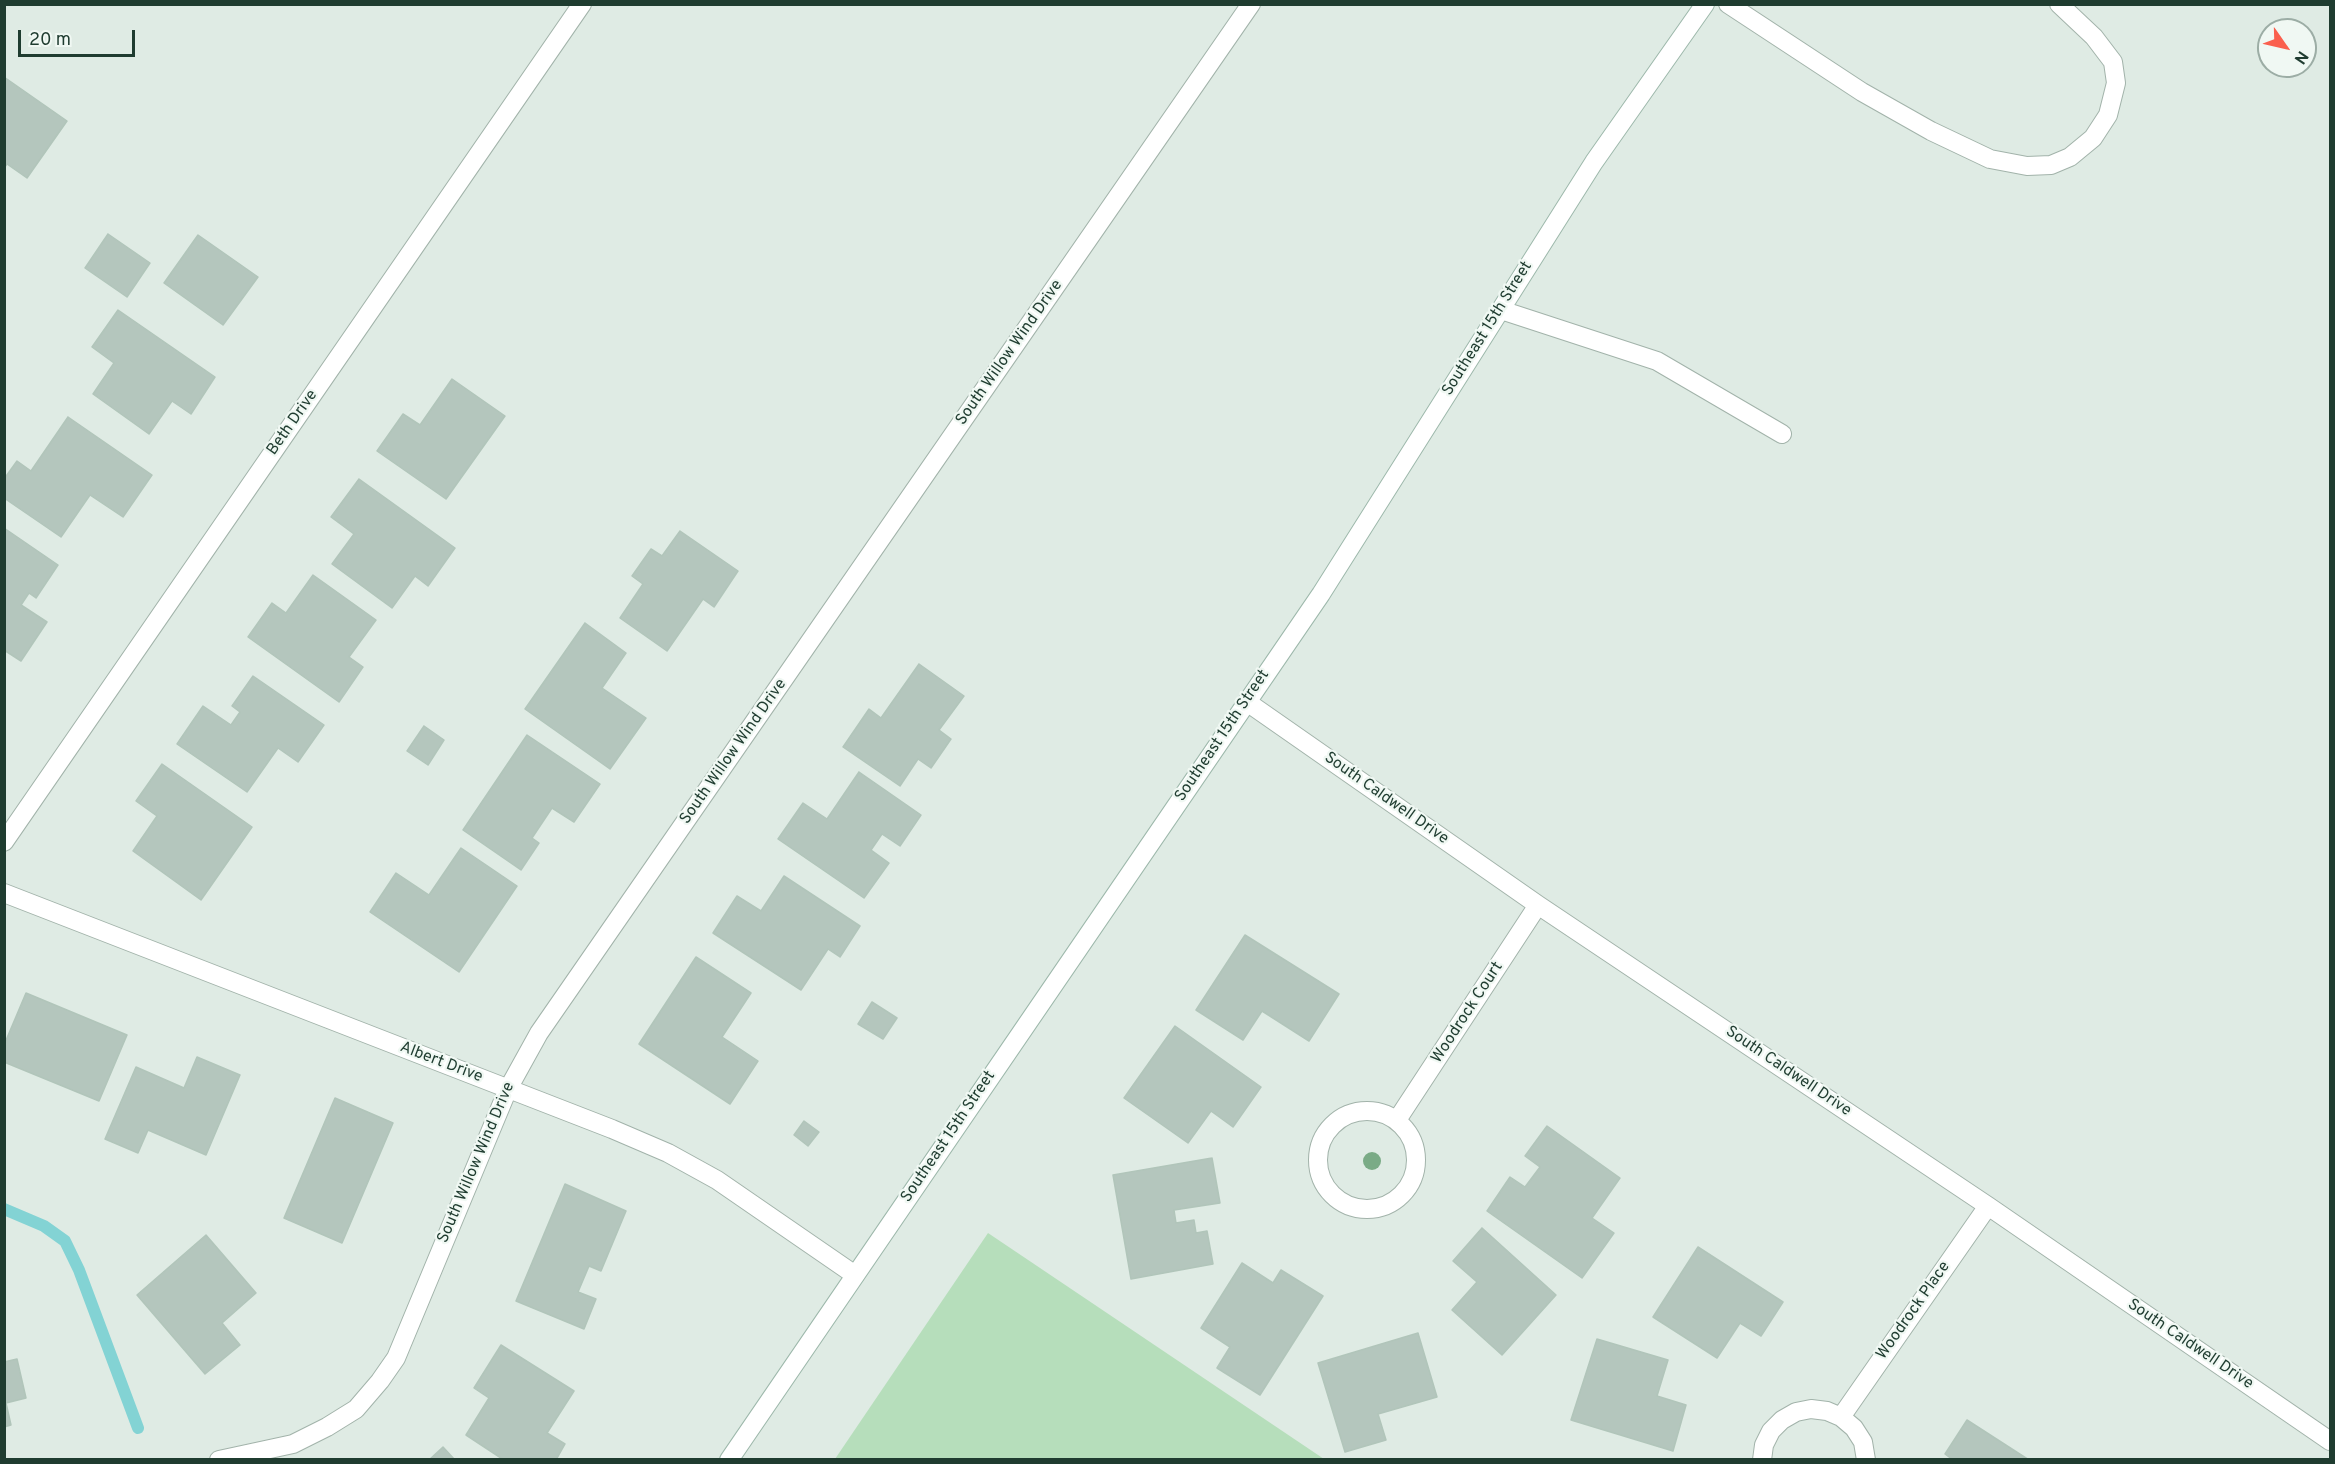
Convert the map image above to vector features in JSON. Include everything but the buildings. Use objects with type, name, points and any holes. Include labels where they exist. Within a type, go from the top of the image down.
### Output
[{"type":"street","name":"Beth Drive","points":[[4,842],[582,4]]},
{"type":"street","name":"South Willow Wind Drive","points":[[219,1460],[302,1440],[356,1409],[380,1381],[396,1358],[508,1089],[546,1023],[1251,4]]},
{"type":"street","name":"Southeast 15th Street","points":[[729,1460],[1321,594],[1594,162],[1705,4]]},
{"type":"street","points":[[1728,4],[1852,86],[1931,131],[1990,159],[2027,166],[2051,165],[2070,157],[2092,138],[2108,116],[2116,83],[2113,62],[2094,37],[2059,4]]},
{"type":"street","points":[[1501,310],[1657,362],[1782,434]]},
{"type":"street","name":"South Caldwell Drive","points":[[1247,702],[1538,905],[1988,1206],[2331,1441]]},
{"type":"street","name":"Albert Drive","points":[[4,893],[668,1153],[717,1180],[855,1275]]},
{"type":"street","name":"Woodrock Court","points":[[1397,1120],[1538,905]]},
{"type":"street","points":[[1364,1110],[1381,1112],[1397,1120],[1408,1131],[1417,1161],[1414,1177],[1407,1190],[1396,1201],[1374,1209],[1351,1208],[1337,1200],[1325,1187],[1318,1171],[1317,1154],[1322,1138],[1333,1124],[1347,1114],[1364,1110]]},
{"type":"street","name":"Woodrock Place","points":[[1841,1417],[1988,1206]]},
{"type":"street","points":[[1762,1460],[1764,1445],[1771,1431],[1782,1420],[1796,1412],[1811,1409],[1827,1411],[1841,1417],[1854,1428],[1863,1442],[1866,1460]]},
{"type":"green space","points":[[988,1233],[1324,1459],[835,1459]]},
{"type":"waterway","points":[[4,1209],[44,1226],[65,1241],[79,1270],[138,1428]]}]
